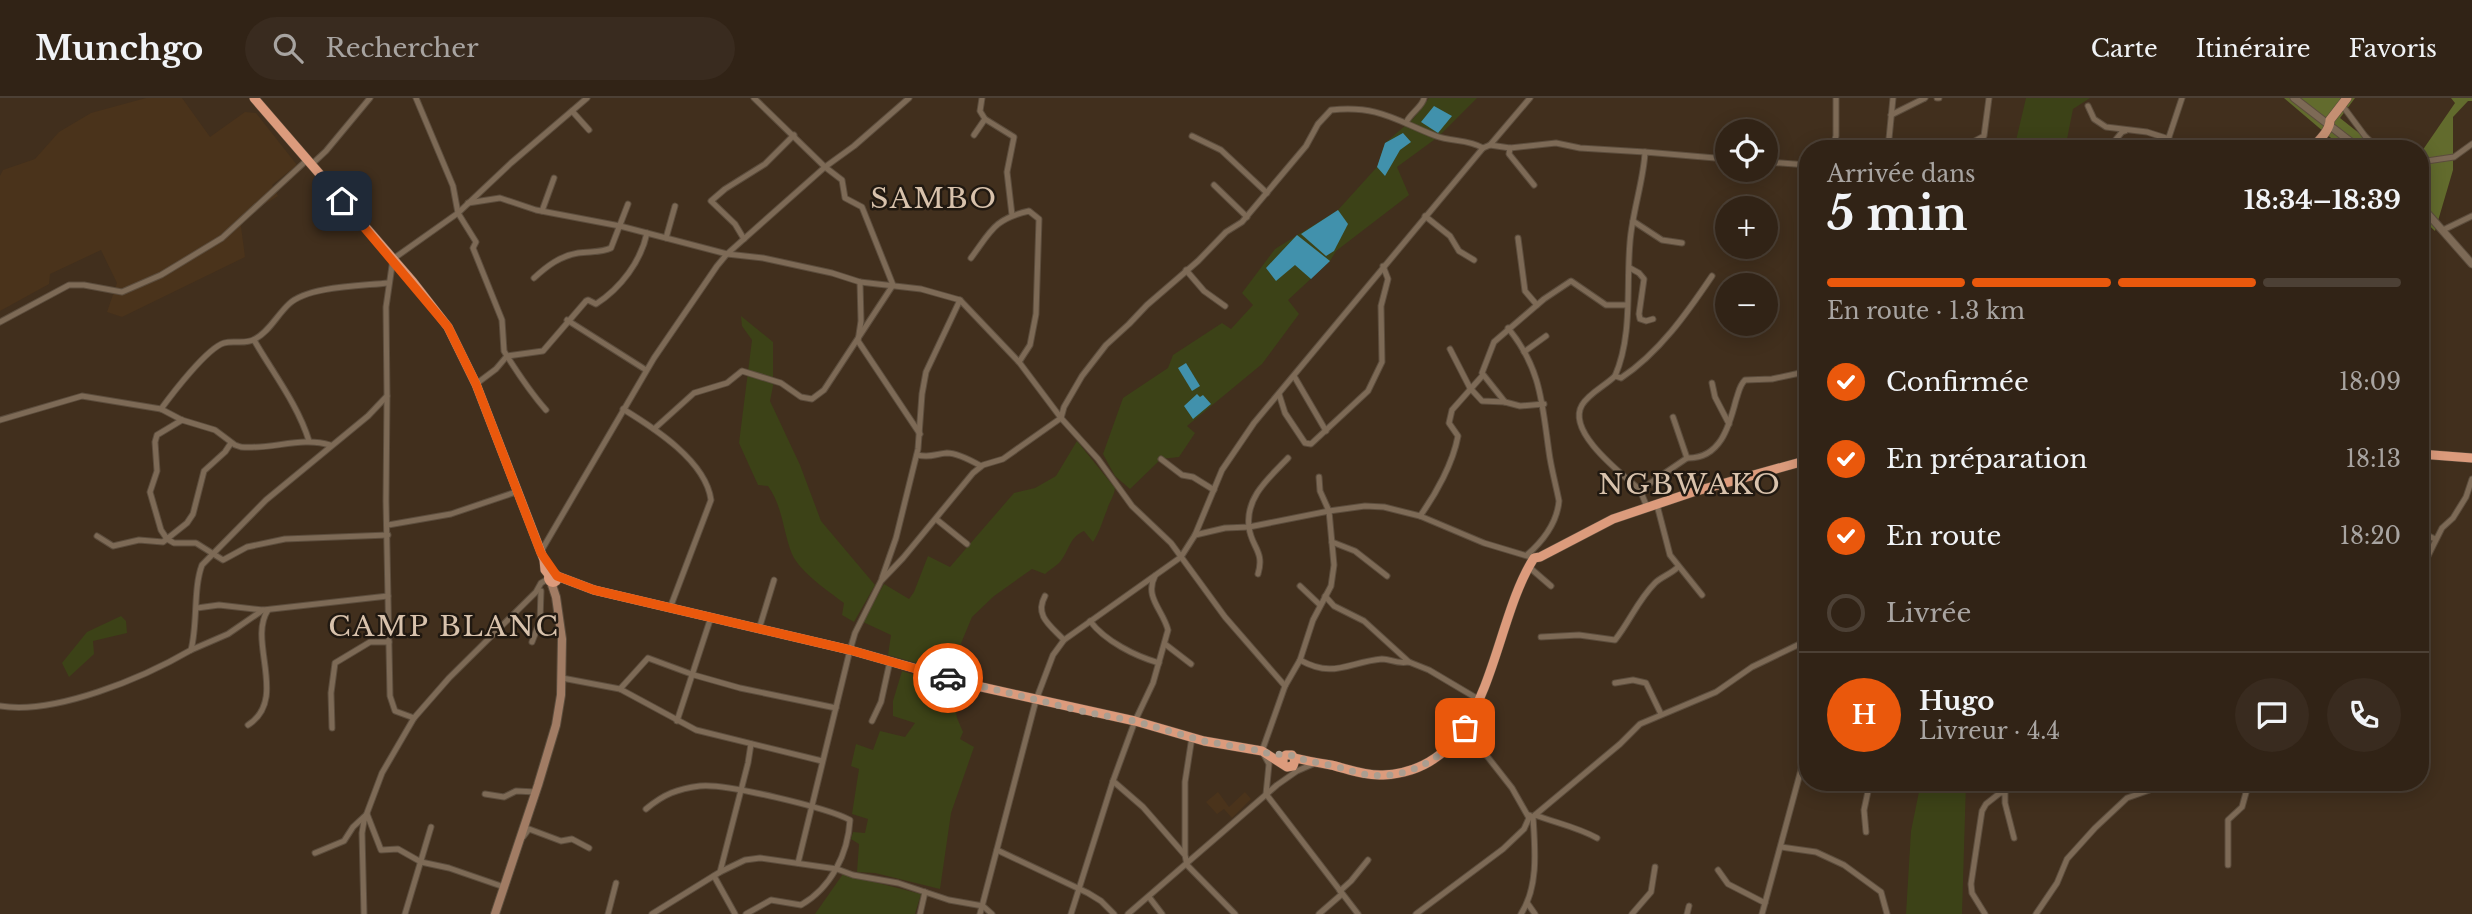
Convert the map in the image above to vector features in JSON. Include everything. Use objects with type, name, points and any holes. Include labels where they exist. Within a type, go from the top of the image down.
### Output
[{"type":"highway","points":[[254,98],[444,320],[476,384],[545,570],[553,579],[562,584],[574,584],[850,650],[977,686],[1135,721],[1289,761],[1372,775],[1395,774],[1413,769],[1440,756],[1465,728],[1531,556],[1540,557],[1613,519],[1693,492],[1799,463]]},
{"type":"highway","points":[[2429,455],[2472,458]]},
{"type":"main road","points":[[2322,140],[2330,120],[2345,101]]},
{"type":"main road","points":[[495,914],[556,725],[562,678],[562,639],[553,579]]},
{"type":"street","points":[[0,322],[69,285],[122,292],[161,275],[222,238],[326,151],[370,98]]},
{"type":"street","points":[[416,98],[453,187],[458,213],[476,242],[473,248],[502,320],[504,351],[527,384],[528,391],[546,410]]},
{"type":"street","points":[[414,718],[393,707],[388,642],[385,345],[388,283],[393,260],[458,213],[587,98]]},
{"type":"street","points":[[754,98],[842,180],[845,198],[862,207],[893,285]]},
{"type":"street","points":[[982,98],[980,111],[985,119],[1014,136],[1007,172],[1012,215]]},
{"type":"street","points":[[1407,121],[1424,98]]},
{"type":"street","points":[[980,914],[1036,700],[1053,655],[1064,640],[1181,557],[1195,535],[1222,470],[1254,423],[1425,216],[1530,98]]},
{"type":"street","points":[[1835,140],[1836,98]]},
{"type":"street","points":[[1889,140],[1893,98]]},
{"type":"street","points":[[1891,116],[1925,98]]},
{"type":"street","points":[[1977,140],[1984,136],[1989,98]]},
{"type":"street","points":[[2088,106],[2099,124],[2106,127],[2133,130],[2169,139],[2182,98]]},
{"type":"street","points":[[2294,98],[2349,140]]},
{"type":"street","points":[[542,556],[646,370],[727,254],[906,99]]},
{"type":"street","points":[[2345,101],[2369,140]]},
{"type":"street","points":[[881,580],[981,466],[1003,459],[1061,418],[1076,386],[1106,345],[1146,304],[1226,232],[1247,217],[1307,146],[1318,124],[1331,110],[1368,110],[1407,121],[1437,136],[1467,141],[1483,148]]},
{"type":"street","points":[[572,111],[589,131]]},
{"type":"street","points":[[974,135],[985,119]]},
{"type":"street","points":[[2115,140],[2122,132],[2133,130]]},
{"type":"street","points":[[744,239],[735,224],[711,201],[724,189],[765,164],[794,135]]},
{"type":"street","points":[[1192,136],[1221,150],[1267,193]]},
{"type":"street","points":[[1490,145],[1510,148],[1556,143],[1585,149],[1619,149],[1715,158]]},
{"type":"street","points":[[2429,161],[2454,157],[2472,144]]},
{"type":"street","points":[[1510,148],[1509,154],[1534,186]]},
{"type":"street","points":[[1645,152],[1629,244],[1630,268],[1621,360],[1615,376],[1584,402],[1580,408],[1579,419],[1585,434],[1604,458],[1640,490],[1652,506],[1670,555],[1702,594]]},
{"type":"street","points":[[1778,163],[1799,164]]},
{"type":"street","points":[[542,211],[554,178]]},
{"type":"street","points":[[1214,186],[1247,217]]},
{"type":"street","points":[[468,203],[500,198],[542,211],[620,226],[727,254],[764,258],[860,282],[936,292],[960,300],[1019,362],[1061,418],[1098,459],[1132,506],[1171,543],[1225,617],[1285,686]]},
{"type":"street","points":[[534,278],[563,257],[608,250],[614,245],[628,204]]},
{"type":"street","points":[[666,238],[675,206]]},
{"type":"street","points":[[971,258],[997,223],[1012,215],[1029,211],[1039,219],[1036,314],[1030,345],[1019,362]]},
{"type":"street","points":[[2429,215],[2472,264]]},
{"type":"street","points":[[1425,216],[1450,236],[1459,251],[1474,260]]},
{"type":"street","points":[[2443,230],[2472,216]]},
{"type":"street","points":[[1633,221],[1662,240],[1682,243]]},
{"type":"street","points":[[476,384],[496,369],[507,356],[543,351],[586,301],[598,303],[641,256],[647,233]]},
{"type":"street","points":[[1518,238],[1525,290],[1537,305]]},
{"type":"street","points":[[1279,394],[1285,413],[1305,443],[1311,444],[1368,391],[1382,362],[1381,306],[1388,279],[1383,266]]},
{"type":"street","points":[[1630,268],[1640,273],[1644,279],[1640,319],[1653,319]]},
{"type":"street","points":[[1186,270],[1204,291],[1225,306]]},
{"type":"street","points":[[1615,376],[1621,379],[1639,367],[1666,338],[1712,276]]},
{"type":"street","points":[[1505,402],[1483,375],[1482,368],[1494,342],[1508,328],[1571,281],[1606,306],[1627,305]]},
{"type":"street","points":[[860,282],[861,321],[858,341],[920,434]]},
{"type":"street","points":[[161,409],[204,357],[217,346],[254,340],[295,300],[326,290],[388,283]]},
{"type":"street","points":[[654,429],[694,393],[727,383],[742,370],[781,383],[801,397],[812,399],[824,390],[893,285]]},
{"type":"street","points":[[798,863],[850,650],[896,538],[917,456],[926,372],[960,300]]},
{"type":"street","points":[[567,320],[646,370]]},
{"type":"street","points":[[1195,535],[1329,511],[1365,506],[1384,507],[1420,516],[1484,543],[1531,556],[1547,535],[1558,508],[1538,379],[1522,345],[1508,328]]},
{"type":"street","points":[[1524,352],[1546,336]]},
{"type":"street","points":[[254,340],[292,402],[309,441]]},
{"type":"street","points":[[1450,349],[1470,388],[1482,401],[1520,406],[1544,404]]},
{"type":"street","points":[[1640,490],[1687,458],[1712,453],[1729,424],[1740,385],[1745,380],[1772,379],[1799,373]]},
{"type":"street","points":[[1420,516],[1431,501],[1456,447],[1458,436],[1449,423],[1452,410],[1483,375]]},
{"type":"street","points":[[1294,376],[1326,431]]},
{"type":"street","points":[[1712,383],[1715,397],[1729,424]]},
{"type":"street","points":[[0,420],[82,396],[161,409],[182,420],[215,430],[231,443],[241,446],[261,447],[309,441],[330,445]]},
{"type":"street","points":[[191,650],[202,565],[266,500],[368,416],[387,396]]},
{"type":"street","points":[[623,409],[677,447],[703,479],[711,500],[670,608]]},
{"type":"street","points":[[1673,416],[1687,458]]},
{"type":"street","points":[[167,540],[161,530],[150,492],[157,471],[155,442],[157,435],[182,420]]},
{"type":"street","points":[[167,540],[190,521],[204,471],[231,443]]},
{"type":"street","points":[[917,456],[932,458],[948,453],[969,459],[981,466]]},
{"type":"street","points":[[1258,574],[1262,561],[1249,527],[1253,497],[1288,458]]},
{"type":"street","points":[[1161,459],[1182,475],[1193,477],[1214,489]]},
{"type":"street","points":[[1319,477],[1320,491],[1329,511],[1334,570],[1331,586],[1320,605],[1300,660],[1285,686],[1265,753],[1269,764],[1266,794],[1358,914]]},
{"type":"street","points":[[2429,552],[2435,539],[2458,511],[2472,479]]},
{"type":"street","points":[[388,525],[451,514],[516,492]]},
{"type":"street","points":[[936,519],[967,544]]},
{"type":"street","points":[[97,537],[113,546],[139,540],[196,543],[223,559],[247,547],[285,539],[388,535]]},
{"type":"street","points":[[2429,536],[2435,539]]},
{"type":"street","points":[[1332,542],[1355,551],[1387,576]]},
{"type":"street","points":[[1529,567],[1551,586]]},
{"type":"street","points":[[1541,637],[1579,635],[1615,640],[1629,622],[1634,609],[1657,581],[1670,575],[1678,567]]},
{"type":"street","points":[[1071,914],[1113,781],[1135,721],[1153,683],[1165,644],[1168,630],[1150,589],[1157,574]]},
{"type":"street","points":[[364,914],[361,843],[367,814],[382,773],[414,718],[449,677],[553,579]]},
{"type":"street","points":[[760,629],[774,580]]},
{"type":"street","points":[[1142,585],[1150,589]]},
{"type":"street","points":[[1300,586],[1320,605]]},
{"type":"street","points":[[532,642],[540,621],[538,592]]},
{"type":"street","points":[[197,608],[219,605],[266,610],[388,596]]},
{"type":"street","points":[[1045,596],[1041,613],[1064,640]]},
{"type":"street","points":[[1325,596],[1335,606],[1364,621],[1409,662],[1429,670],[1478,699]]},
{"type":"street","points":[[0,706],[14,708],[54,704],[100,692],[228,634],[266,610]]},
{"type":"street","points":[[248,725],[260,715],[265,700],[267,687],[262,624],[266,610]]},
{"type":"street","points":[[677,721],[711,617]]},
{"type":"street","points":[[1090,621],[1100,634],[1147,660],[1159,663]]},
{"type":"street","points":[[332,728],[331,693],[335,663],[370,642],[388,642]]},
{"type":"street","points":[[1165,644],[1191,664]]},
{"type":"street","points":[[1416,914],[1503,849],[1524,830],[1532,817],[1620,744],[1640,723],[1716,692],[1752,667],[1799,644]]},
{"type":"street","points":[[620,689],[648,658],[694,675],[763,694],[836,708]]},
{"type":"street","points":[[1300,660],[1312,667],[1329,670],[1384,659],[1397,664],[1409,662]]},
{"type":"street","points":[[872,721],[881,702],[890,662]]},
{"type":"street","points":[[562,678],[620,689],[696,730],[822,761]]},
{"type":"street","points":[[1615,683],[1633,680],[1646,683],[1661,714]]},
{"type":"street","points":[[1465,728],[1532,817],[1535,863],[1528,904],[1521,914]]},
{"type":"street","points":[[1192,737],[1185,782],[1187,865],[1235,914]]},
{"type":"street","points":[[720,872],[751,744]]},
{"type":"street","points":[[1128,914],[1266,794],[1297,771],[1313,763]]},
{"type":"street","points":[[1762,914],[1799,778]]},
{"type":"street","points":[[1113,781],[1143,807],[1185,855]]},
{"type":"street","points":[[646,809],[665,794],[703,786],[741,790],[811,807],[850,821],[837,869],[804,904],[771,900],[746,914]]},
{"type":"street","points":[[485,794],[504,797],[516,791],[536,792]]},
{"type":"street","points":[[1866,832],[1864,810],[1868,791]]},
{"type":"street","points":[[2036,914],[2057,883],[2067,859],[2127,798],[2147,791]]},
{"type":"street","points":[[2228,865],[2228,820],[2242,807],[2246,791]]},
{"type":"street","points":[[1985,914],[1971,889],[1977,839],[1986,804],[2000,793],[2004,793],[2014,838]]},
{"type":"street","points":[[315,853],[344,841],[353,827],[367,814]]},
{"type":"street","points":[[367,814],[381,850],[398,849],[421,862],[457,870],[505,887]]},
{"type":"street","points":[[1532,817],[1576,827],[1597,838]]},
{"type":"street","points":[[405,914],[431,827]]},
{"type":"street","points":[[521,840],[529,829],[561,841],[572,839],[589,848]]},
{"type":"street","points":[[1781,847],[1816,852],[1844,865],[1881,892],[1887,914]]},
{"type":"street","points":[[997,850],[1078,888],[1099,900],[1114,914]]},
{"type":"street","points":[[652,914],[720,872],[752,858],[837,869],[949,900],[982,906],[992,914]]},
{"type":"street","points":[[1319,914],[1367,860]]},
{"type":"street","points":[[1632,914],[1651,892],[1655,867]]},
{"type":"street","points":[[1718,870],[1728,884],[1765,903]]},
{"type":"street","points":[[714,876],[735,914]]},
{"type":"street","points":[[608,914],[616,883]]},
{"type":"street","points":[[920,914],[925,892]]},
{"type":"street","points":[[1149,897],[1162,914]]},
{"type":"street","points":[[1528,904],[1535,914]]},
{"type":"street","points":[[1687,914],[1689,906]]},
{"type":"shaded area","points":[[146,98],[182,98],[210,137],[245,112],[256,113],[297,165],[272,185],[278,196],[240,219],[245,257],[122,317],[107,312],[117,283],[101,250],[50,274],[49,284],[0,311],[0,176],[3,170],[35,159],[59,132],[91,113]]},
{"type":"shaded area","points":[[1218,792],[1229,807],[1245,792],[1251,799],[1232,818],[1224,809],[1217,814],[1206,802]]},
{"type":"green space","points":[[1429,98],[1477,98],[1438,137],[1397,167],[1409,195],[1336,251],[1330,261],[1288,300],[1299,314],[1262,364],[1187,426],[1195,433],[1179,457],[1161,459],[1130,489],[1115,476],[1103,454],[1123,398],[1168,368],[1173,355],[1222,323],[1231,329],[1253,305],[1242,293],[1275,249],[1338,210],[1377,167],[1385,143],[1413,119]]},
{"type":"green space","points":[[2026,98],[2090,98],[2073,109],[2067,140],[2016,140]]},
{"type":"green space","points":[[2284,98],[2355,98],[2340,118],[2368,140],[2333,140]]},
{"type":"green space","points":[[2451,98],[2472,98],[2472,101],[2468,101],[2453,117],[2453,170],[2435,231],[2429,225],[2429,141],[2455,103]]},
{"type":"green space","points":[[741,316],[773,342],[773,386],[770,401],[800,465],[821,521],[875,585],[854,622],[842,615],[844,603],[815,581],[796,561],[773,494],[768,486],[758,485],[739,443],[752,340],[742,326]]},
{"type":"green space","points":[[1077,441],[1115,488],[1093,542],[1084,531],[1072,541],[1059,563],[1045,574],[1032,569],[994,596],[972,617],[949,672],[888,655],[891,635],[863,622],[884,584],[909,599],[928,556],[950,567],[1014,493],[1035,488],[1056,476]]},
{"type":"green space","points":[[121,616],[126,621],[127,633],[93,641],[94,654],[69,677],[62,663],[87,632]]},
{"type":"green space","points":[[902,671],[952,687],[957,718],[963,732],[960,739],[974,747],[951,813],[940,889],[875,873],[857,872],[859,844],[851,839],[853,832],[865,833],[868,819],[852,814],[859,769],[851,766],[856,744],[873,750],[880,731],[905,737],[915,723],[893,716],[893,701]]},
{"type":"green space","points":[[1919,791],[1966,791],[1962,914],[1906,914],[1911,831]]},
{"type":"green space","points":[[843,874],[921,894],[915,914],[815,914]]},
{"type":"water","points":[[1434,106],[1452,116],[1438,133],[1421,122]]},
{"type":"water","points":[[1403,133],[1411,142],[1400,150],[1385,176],[1377,167],[1385,143]]},
{"type":"water","points":[[1338,210],[1348,224],[1334,251],[1326,256],[1301,234]]},
{"type":"water","points":[[1297,235],[1330,261],[1311,279],[1295,265],[1276,281],[1266,268]]},
{"type":"water","points":[[1186,363],[1200,386],[1192,391],[1178,368]]},
{"type":"water","points":[[1197,394],[1200,397],[1203,395],[1211,404],[1193,419],[1184,406]]},
{"type":"way so far","points":[[948,678],[1090,713],[1156,726],[1204,741],[1262,751],[1268,755],[1290,754],[1309,762],[1372,775],[1395,774],[1427,763],[1447,750],[1465,728]]},
{"type":"district","name":"SAMBO","points":[[934,198]]},
{"type":"district","name":"NGBWAKO","points":[[1690,484]]},
{"type":"district","name":"CAMP BLANC","points":[[444,626]]},
{"type":"route","points":[[342,201],[440,314],[448,327],[476,384],[544,560],[557,576],[594,590],[850,650],[948,678]]}]
